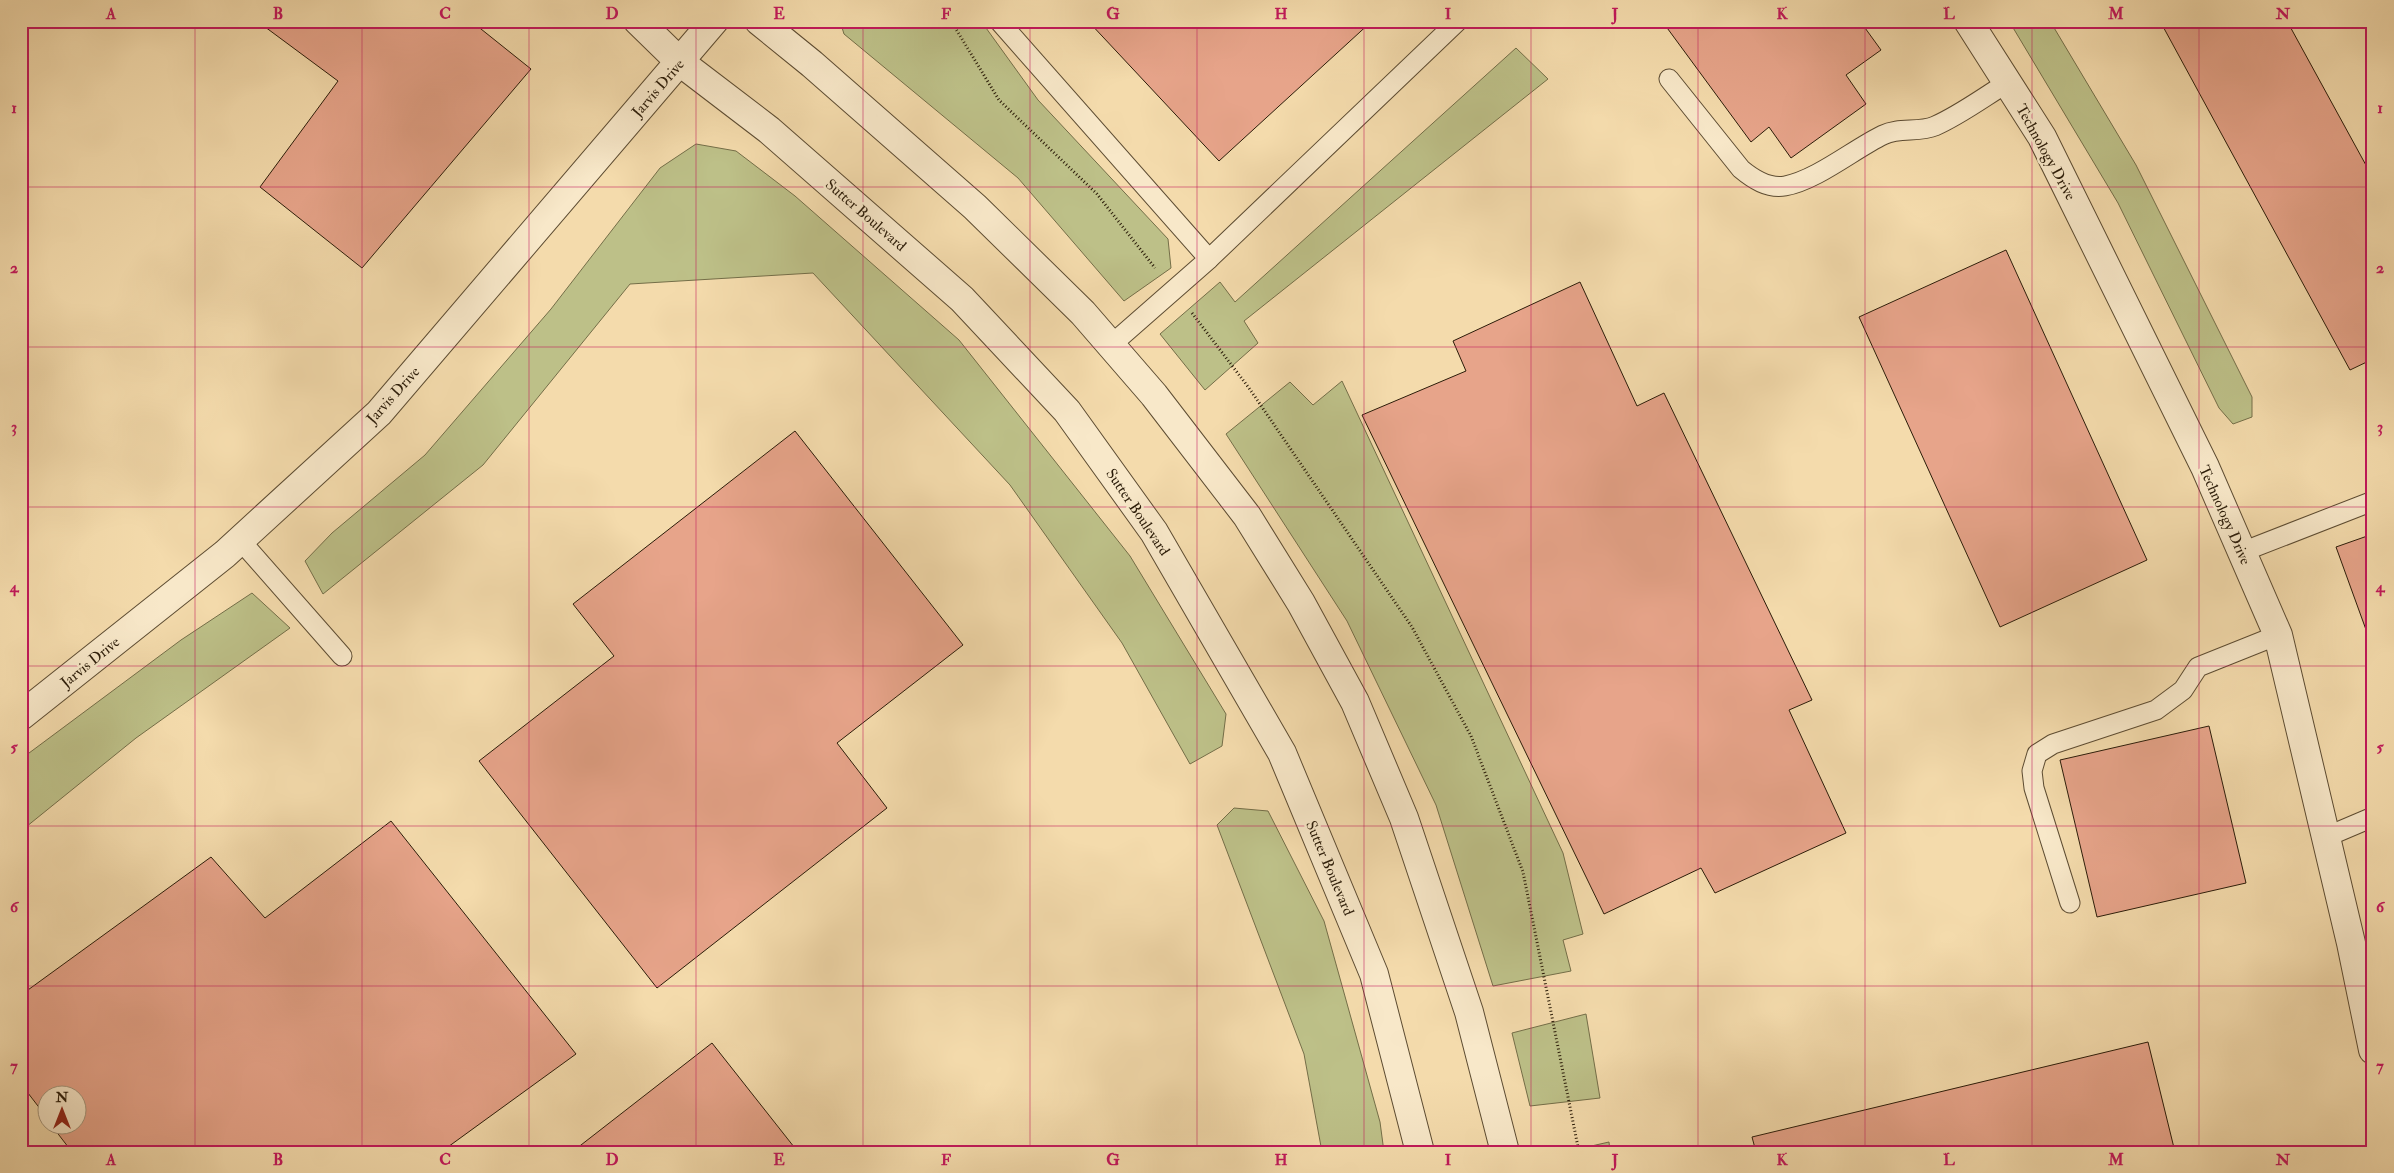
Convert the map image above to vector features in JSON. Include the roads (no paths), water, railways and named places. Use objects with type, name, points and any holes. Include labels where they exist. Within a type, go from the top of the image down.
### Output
[{"type":"street","name":"Sutter Boulevard","points":[[638,21],[680,62],[769,130],[962,299],[1067,411],[1154,532],[1282,753],[1374,974],[1420,1152]]},
{"type":"street","name":"Jarvis Drive","points":[[21,716],[240,540],[379,413],[714,21]]},
{"type":"street","points":[[759,21],[812,64],[974,207],[1083,313],[1179,426],[1247,516],[1301,603],[1355,702],[1404,818],[1469,1012],[1506,1152]]},
{"type":"street","name":"Technology Drive","points":[[1968,21],[2042,137],[2205,467],[2278,635],[2326,837],[2373,1050]]},
{"type":"lane","points":[[999,21],[1209,259]]},
{"type":"lane","points":[[1112,345],[1209,259],[1458,21]]},
{"type":"lane","points":[[1669,79],[1741,169],[1753,179],[1769,185],[1784,186],[1802,181],[1885,134],[1934,126],[2008,83]]},
{"type":"lane","points":[[2242,552],[2373,501]]},
{"type":"lane","points":[[240,540],[342,656]]},
{"type":"lane","points":[[2070,903],[2034,788],[2032,771],[2037,754],[2053,744],[2156,710],[2183,690],[2198,667],[2278,635]]},
{"type":"lane","points":[[2326,837],[2373,817]]}]
